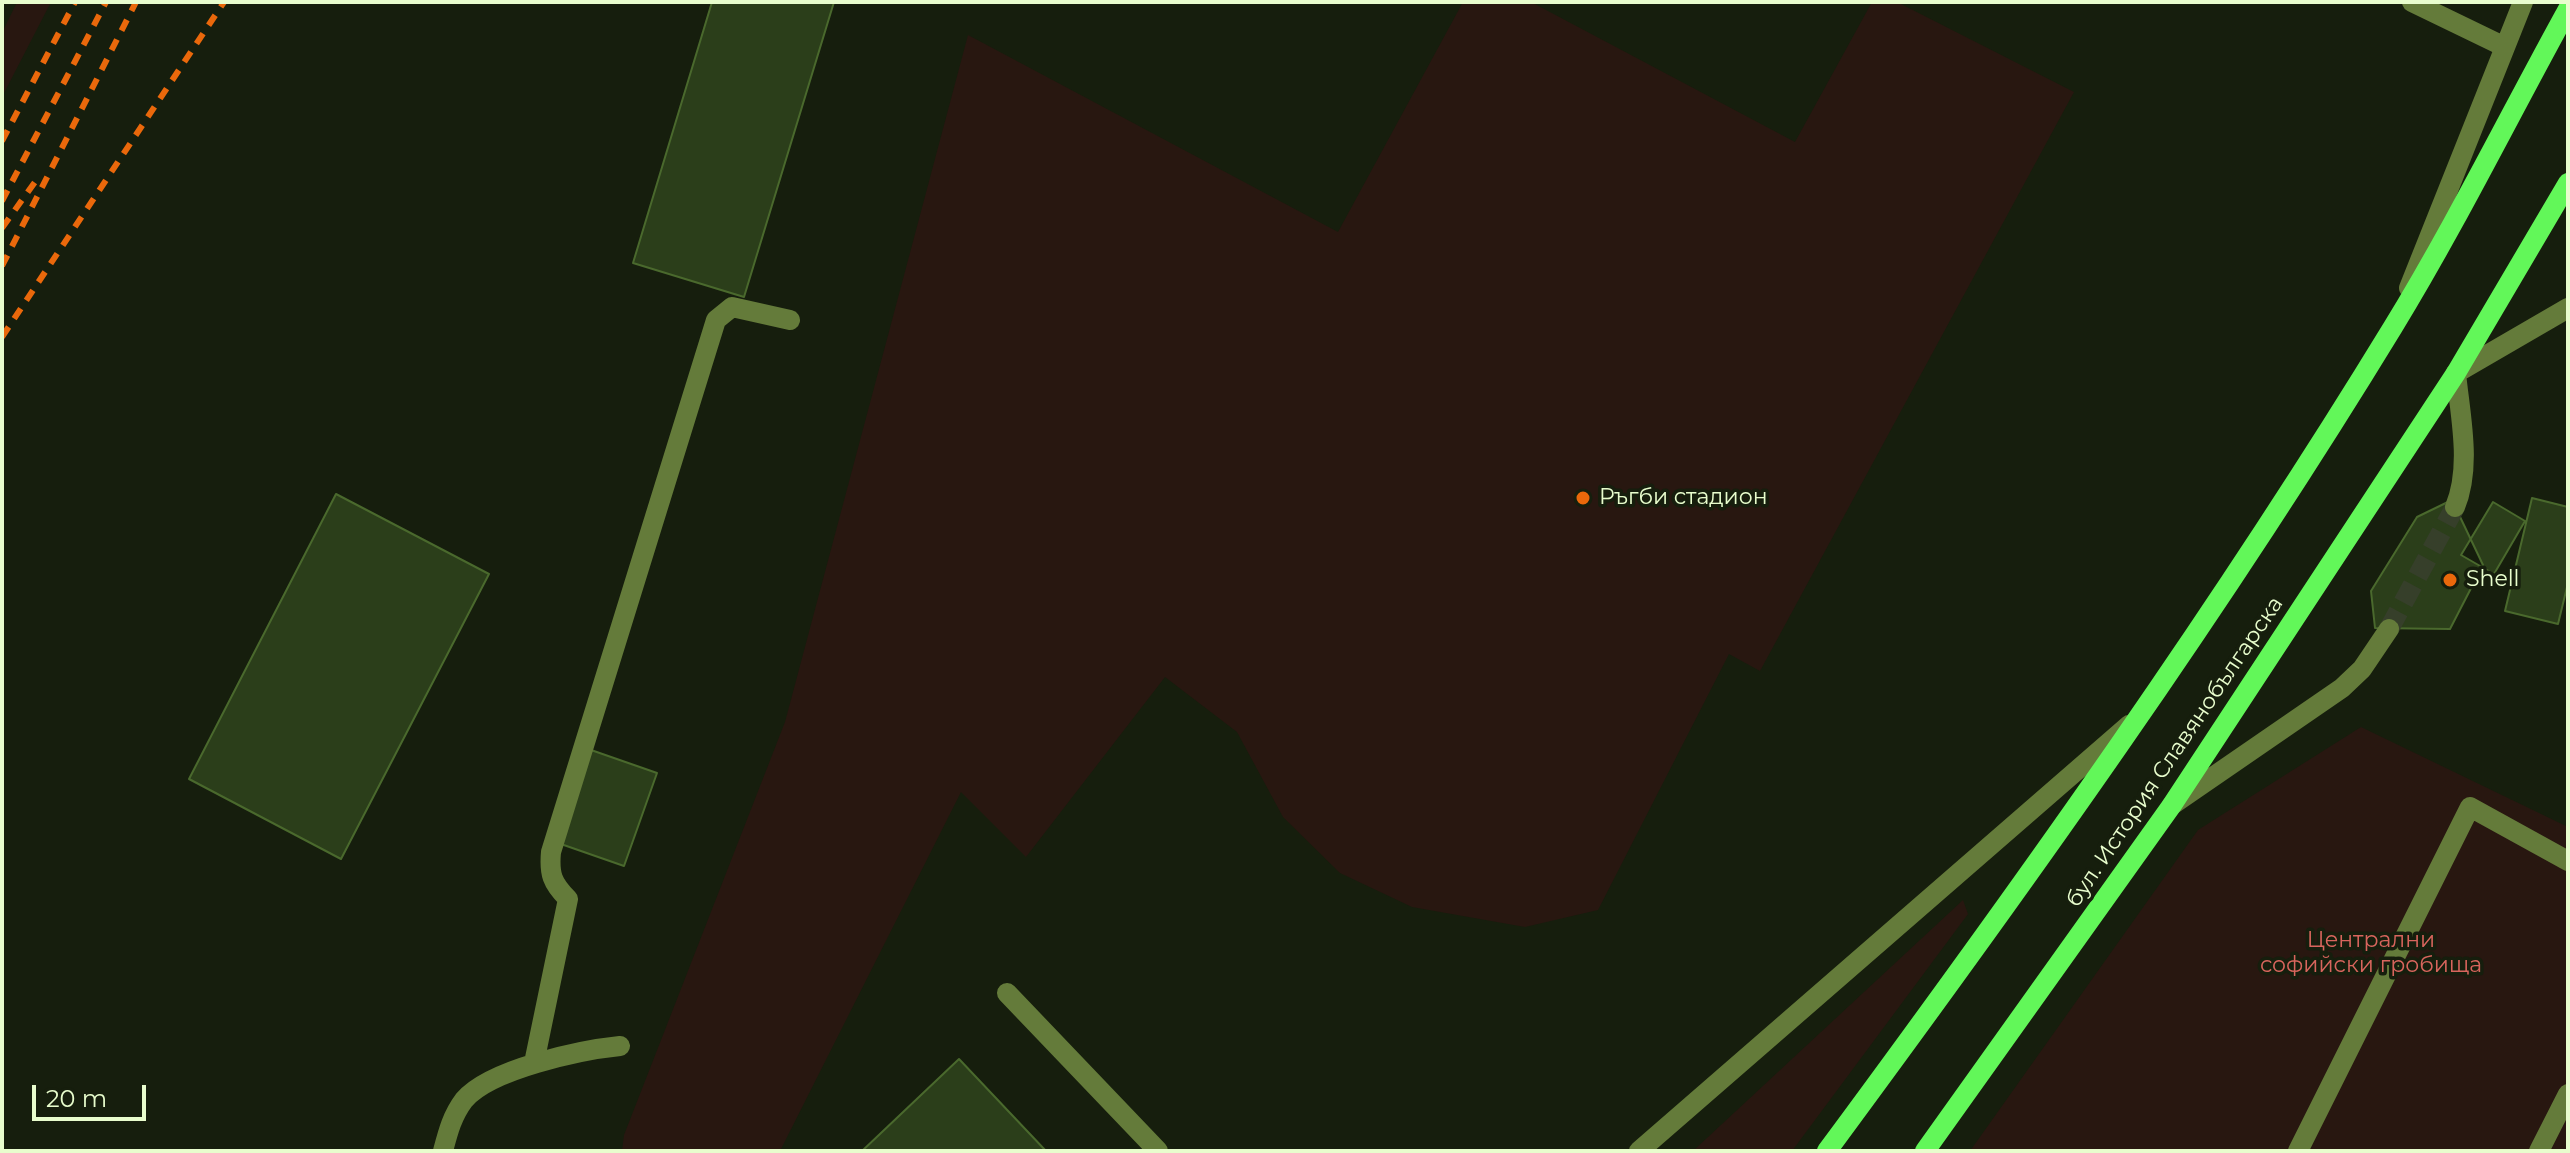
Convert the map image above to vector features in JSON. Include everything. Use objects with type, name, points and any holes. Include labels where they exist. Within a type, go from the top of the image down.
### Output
[{"type":"main road","points":[[1827,1151],[2019,892],[2144,712],[2394,325],[2568,9]]},
{"type":"main road","name":"бул. История Славянобългарска","points":[[1925,1151],[2172,805],[2456,373],[2568,183]]},
{"type":"street","points":[[2412,2],[2505,47]]},
{"type":"street","points":[[2394,325],[2523,2]]},
{"type":"street","points":[[534,1063],[568,899],[554,885],[549,872],[551,852],[716,320],[732,307],[790,320]]},
{"type":"street","name":"бул. История Славянобългарска","points":[[2456,373],[2568,308]]},
{"type":"street","points":[[2455,507],[2461,494],[2463,449],[2456,373]]},
{"type":"street","points":[[2172,805],[2342,688],[2362,669],[2389,629]]},
{"type":"street","points":[[1639,1151],[2144,712]]},
{"type":"street","points":[[2298,1151],[2470,807],[2568,861]]},
{"type":"street","points":[[1007,993],[1158,1151]]},
{"type":"street","points":[[443,1151],[451,1121],[466,1098],[534,1063],[579,1050],[620,1046]]},
{"type":"street","points":[[2539,1151],[2568,1094]]},
{"type":"green space","points":[[17,2],[51,2],[2,97],[2,33]]},
{"type":"green space","points":[[1463,2],[1531,2],[1795,142],[1872,2],[1897,2],[2074,92],[1760,671],[1729,654],[1598,910],[1525,927],[1412,907],[1340,873],[1283,817],[1237,732],[1165,677],[1026,857],[961,792],[780,1151],[622,1151],[624,1135],[785,722],[968,35],[1338,232]]},
{"type":"green space","name":"Централни софийски гробища","points":[[2361,727],[2568,827],[2568,1151],[1970,1151],[2198,830]]},
{"type":"green space","points":[[1963,900],[1968,914],[1792,1151],[1693,1151]]},
{"type":"building","points":[[712,2],[834,2],[744,297],[633,263]]},
{"type":"building","points":[[336,494],[489,574],[341,859],[189,779]]},
{"type":"building","points":[[2532,498],[2568,507],[2568,583],[2558,624],[2505,611]]},
{"type":"building","points":[[2452,500],[2483,565],[2450,629],[2375,628],[2371,591],[2417,517]]},
{"type":"building","points":[[2493,502],[2525,521],[2494,574],[2461,555]]},
{"type":"building","points":[[591,750],[657,773],[624,866],[558,843]]},
{"type":"building","points":[[959,1059],[1046,1151],[862,1151]]},
{"type":"tunnel","points":[[2389,629],[2455,507]]},
{"type":"railway","points":[[2,141],[75,2]]},
{"type":"railway","points":[[2,201],[106,2]]},
{"type":"railway","points":[[2,266],[136,2]]},
{"type":"railway","points":[[2,337],[224,2]]},
{"type":"railway","points":[[2,228],[35,182]]},
{"type":"place","name":"Ръгби стадион","points":[[1583,498]]},
{"type":"place","name":"Shell","points":[[2450,580]]}]
